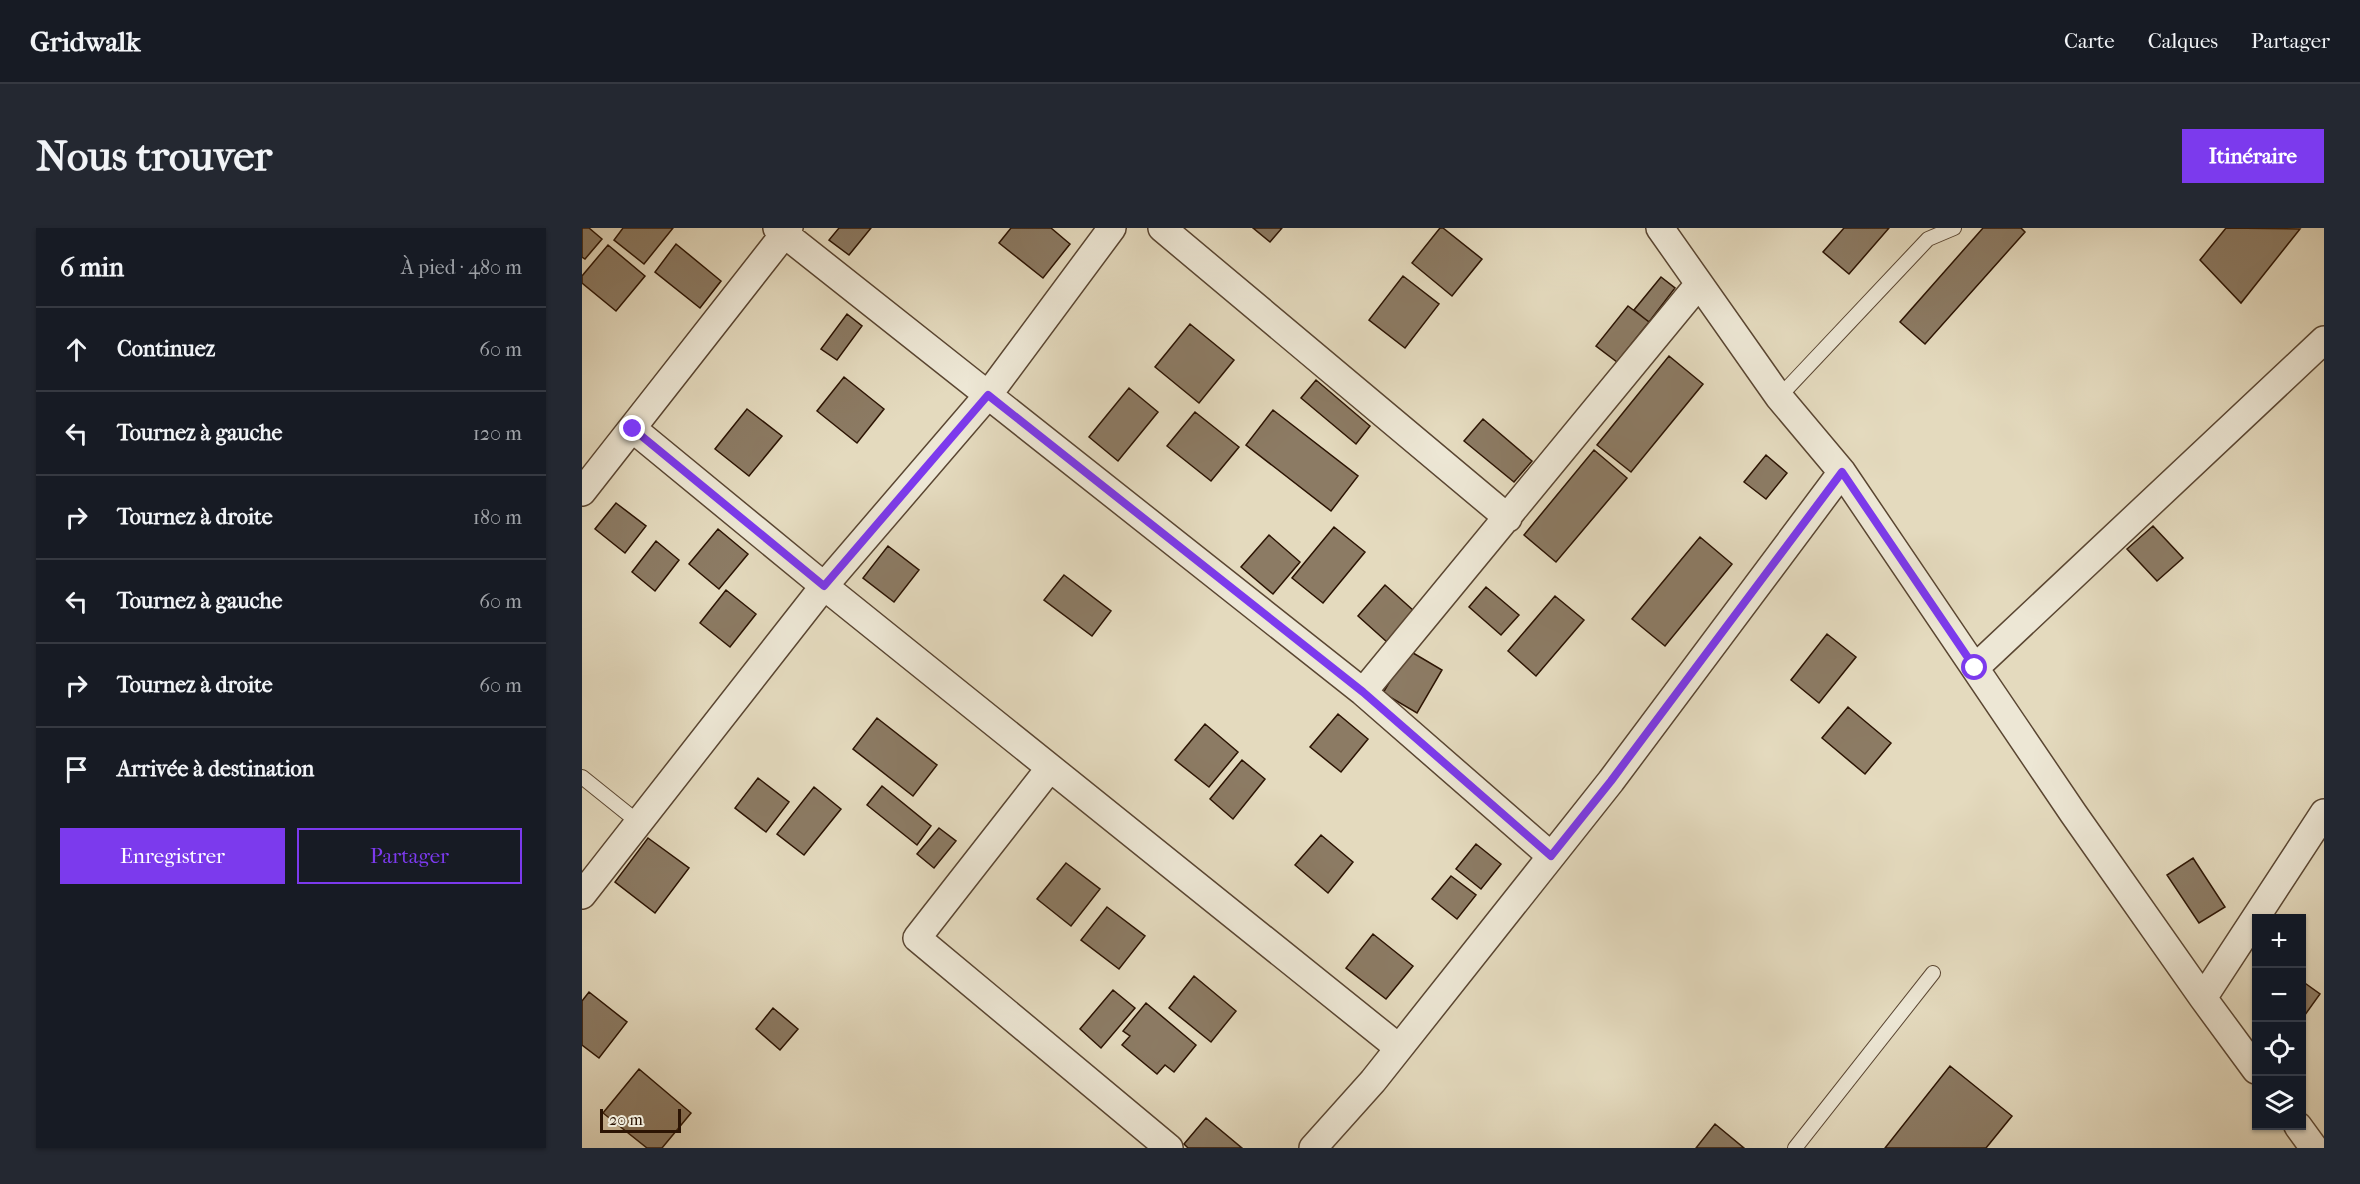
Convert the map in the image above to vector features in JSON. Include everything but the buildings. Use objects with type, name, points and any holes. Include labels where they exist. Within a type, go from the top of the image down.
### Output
[{"type":"street","points":[[582,895],[824,586],[988,395],[1112,228]]},
{"type":"street","points":[[1162,228],[1508,518]]},
{"type":"street","points":[[1660,228],[1779,397],[1842,472],[2202,998],[2252,1065]]},
{"type":"street","points":[[582,492],[633,429],[784,230],[1363,692],[1551,856]]},
{"type":"street","points":[[1363,692],[1699,284]]},
{"type":"street","points":[[1975,668],[2324,340]]},
{"type":"street","points":[[633,429],[824,586],[1399,1048]]},
{"type":"street","points":[[1313,1148],[1373,1082],[1611,781],[1842,472]]},
{"type":"street","points":[[1050,768],[917,939],[1169,1148]]},
{"type":"street","points":[[2202,998],[2324,813]]},
{"type":"street","points":[[2301,1130],[2314,1148]]},
{"type":"lane","points":[[1779,397],[1928,239],[1954,228]]},
{"type":"lane","points":[[582,777],[638,822]]},
{"type":"lane","points":[[1796,1148],[1934,973]]},
{"type":"route","points":[[633,429],[824,586],[988,395],[1363,692],[1551,856],[1611,781],[1842,472],[1975,668]]}]
